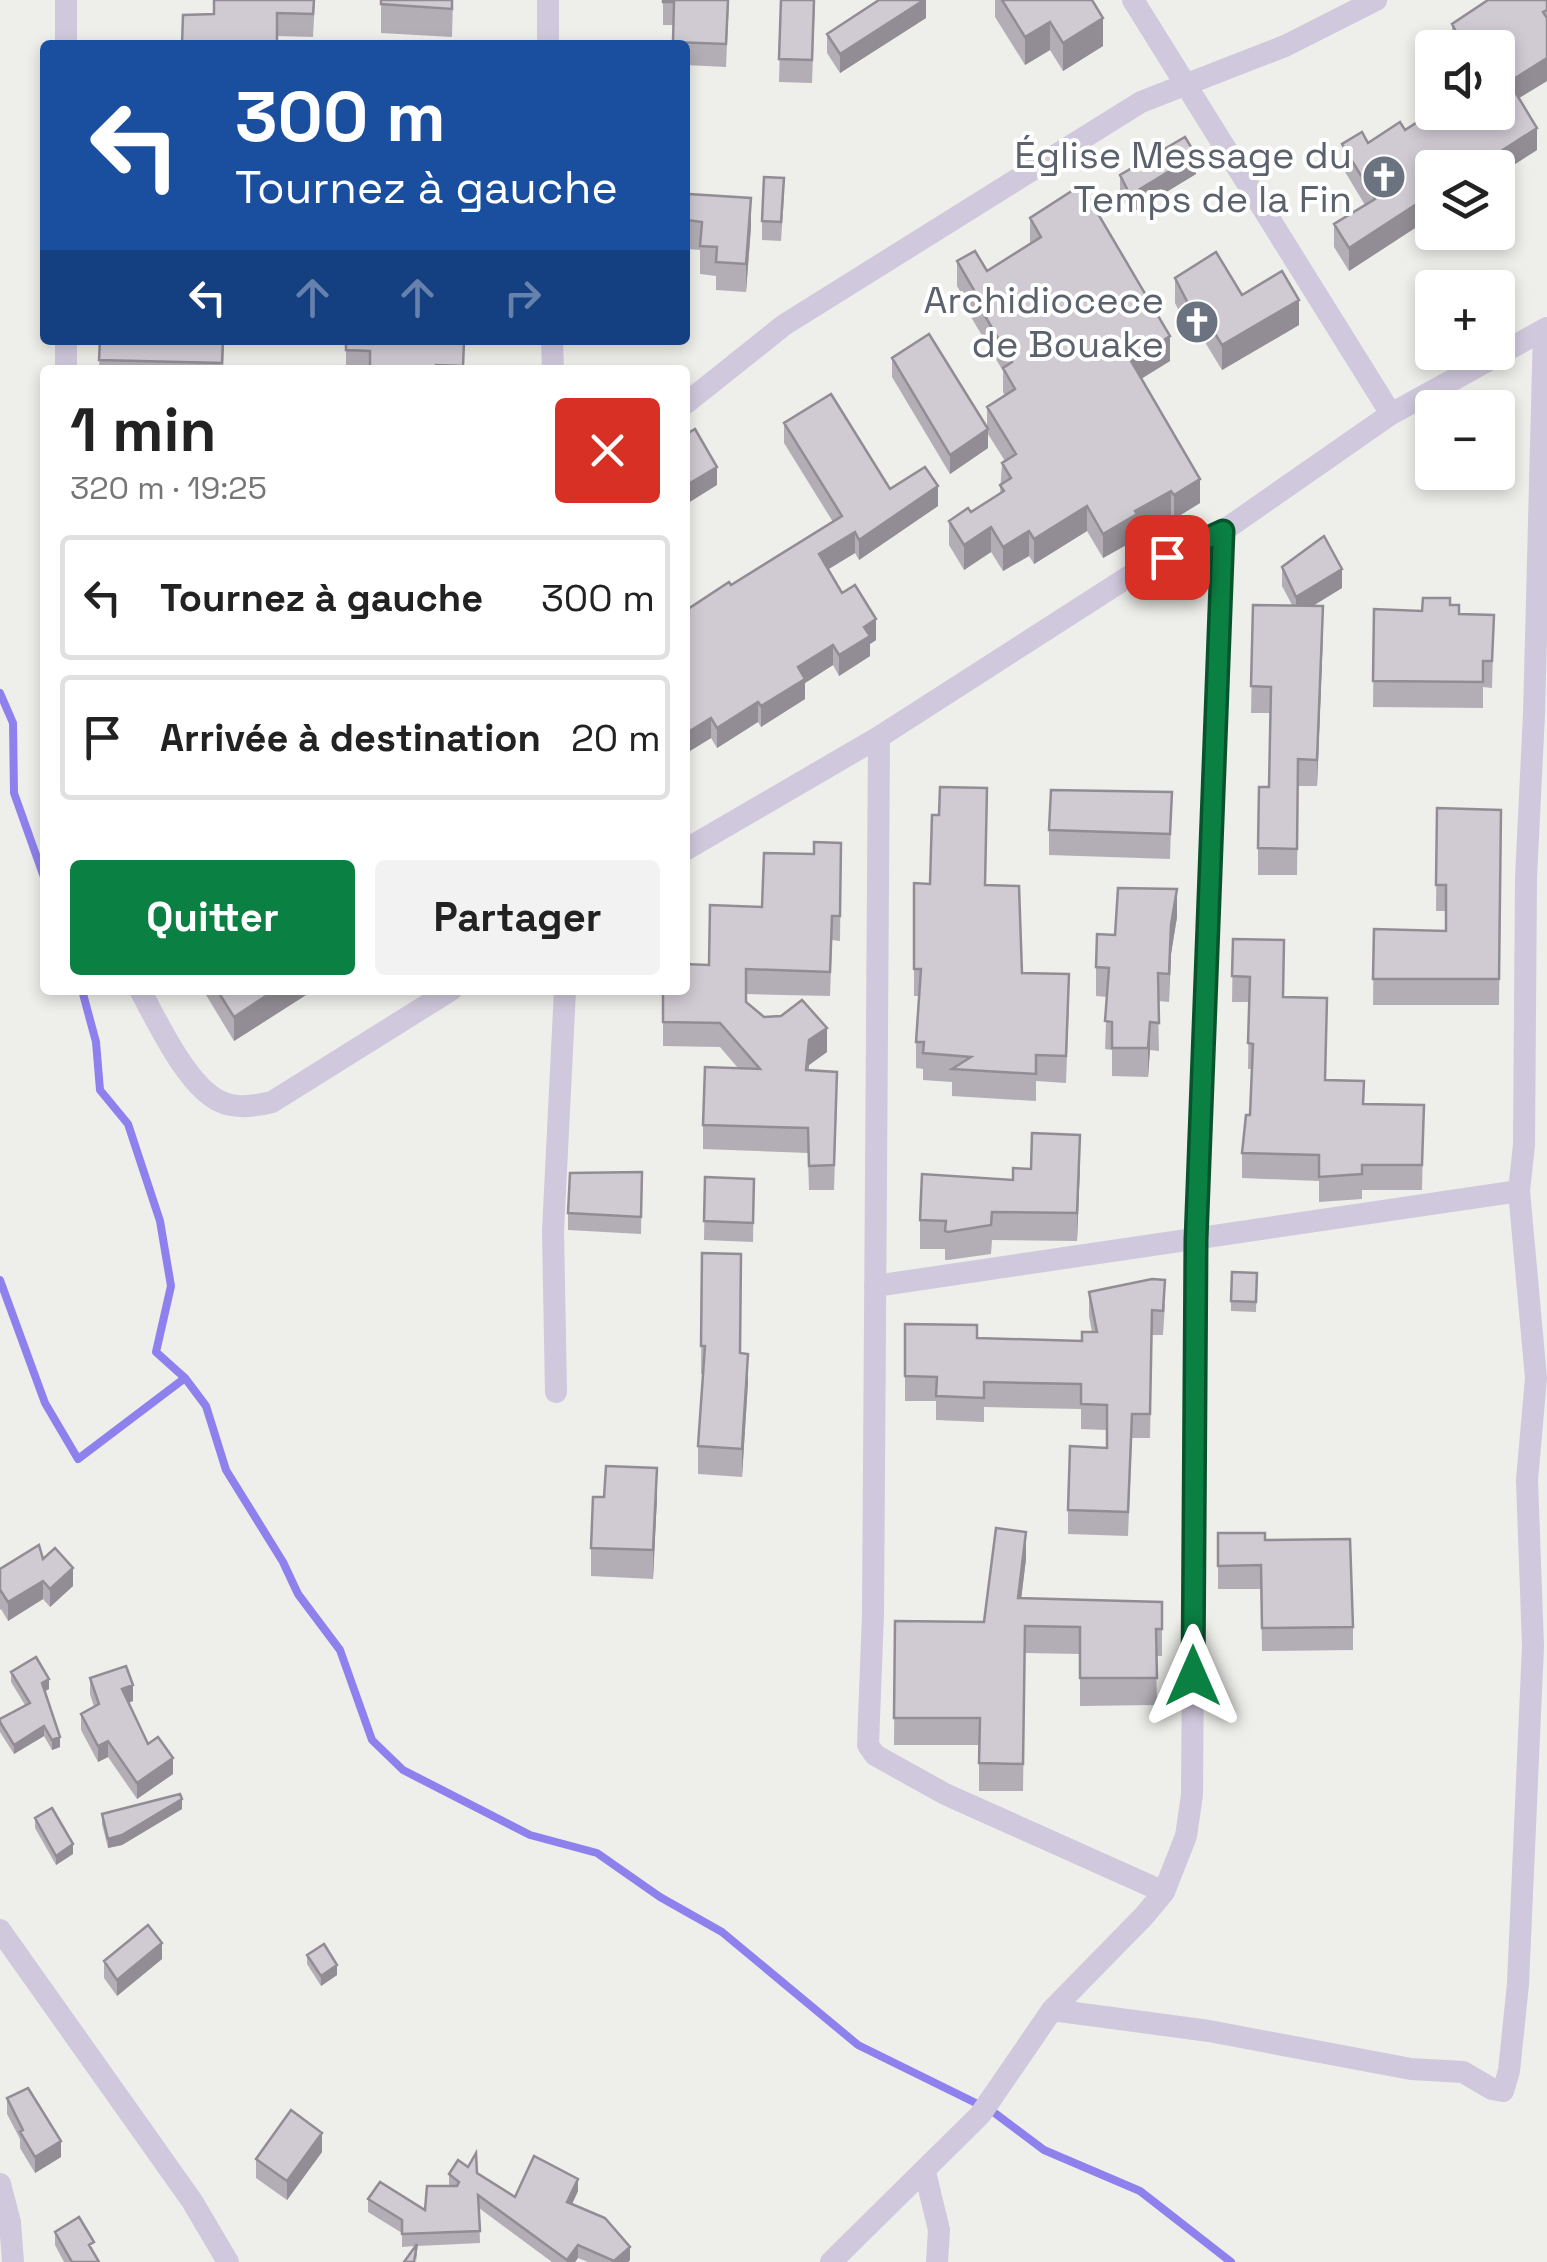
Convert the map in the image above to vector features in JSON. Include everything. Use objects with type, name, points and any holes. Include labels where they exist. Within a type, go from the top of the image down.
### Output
[{"type":"street","points":[[66,0],[66,40]]},
{"type":"street","points":[[548,0],[548,40]]},
{"type":"street","points":[[1133,0],[1390,414]]},
{"type":"street","points":[[690,400],[784,325],[1141,102],[1285,46],[1376,0]]},
{"type":"street","points":[[690,847],[879,736],[1139,570],[1223,531],[1390,414],[1546,329]]},
{"type":"street","points":[[1052,2010],[1209,2031],[1411,2068],[1463,2072],[1503,2091],[1509,2071],[1518,1984],[1534,1646],[1527,1480],[1536,1378],[1520,1191],[1524,1144],[1526,878],[1546,329]]},
{"type":"street","points":[[832,2262],[980,2115],[1052,2010],[1164,1892],[1186,1836],[1192,1795],[1196,1240],[1223,531]]},
{"type":"street","points":[[879,736],[873,1614],[868,1745],[875,1756],[946,1794],[1164,1892]]},
{"type":"street","points":[[143,995],[196,1080],[213,1098],[250,1108],[272,1102],[443,995]]},
{"type":"street","points":[[556,1392],[553,1231],[564,995]]},
{"type":"street","points":[[876,1286],[1520,1191]]},
{"type":"street","points":[[0,1930],[192,2201],[228,2262]]},
{"type":"street","points":[[925,2172],[938,2230],[937,2262]]},
{"type":"street","points":[[0,2184],[10,2222],[14,2262]]},
{"type":"building","points":[[214,0],[314,0],[313,14],[277,13],[277,40],[182,40],[183,15],[214,14]]},
{"type":"building","points":[[381,0],[452,0],[452,9],[381,4]]},
{"type":"building","points":[[728,0],[726,44],[673,40],[674,2],[663,2]]},
{"type":"building","points":[[781,0],[814,0],[812,60],[779,59]]},
{"type":"building","points":[[879,0],[924,0],[840,54],[827,34]]},
{"type":"building","points":[[1002,0],[1092,0],[1103,18],[1063,43],[1050,22],[1025,37]]},
{"type":"building","points":[[1488,0],[1547,0],[1547,10],[1543,12],[1547,18],[1547,58],[1515,78],[1515,30],[1455,30],[1452,24]]},
{"type":"building","points":[[1515,92],[1537,128],[1503,150],[1415,150],[1415,205],[1349,248],[1334,224],[1375,199],[1342,144],[1362,132],[1368,143],[1400,122],[1405,130],[1415,124],[1415,130],[1515,130]]},
{"type":"building","points":[[1185,137],[1196,155],[1130,195],[1120,175]]},
{"type":"building","points":[[764,177],[784,178],[781,222],[762,221]]},
{"type":"building","points":[[1081,185],[1170,336],[1131,361],[1200,479],[1135,511],[1137,514],[1103,534],[1087,506],[1034,539],[1029,531],[1003,547],[991,527],[964,545],[949,521],[1004,491],[1000,485],[1011,478],[1002,463],[1016,454],[987,407],[1015,389],[1003,368],[1012,362],[957,261],[975,251],[987,271],[1041,237],[1030,218]]},
{"type":"building","points":[[690,194],[751,198],[746,264],[716,262],[717,247],[700,246],[702,222],[690,220]]},
{"type":"building","points":[[1216,252],[1242,295],[1282,271],[1299,300],[1222,345],[1203,314],[1196,319],[1175,278]]},
{"type":"building","points":[[929,334],[988,429],[950,455],[892,358]]},
{"type":"building","points":[[100,345],[223,345],[222,363],[99,360]]},
{"type":"building","points":[[346,345],[464,345],[463,365],[370,365],[370,351],[346,350]]},
{"type":"building","points":[[831,394],[890,489],[925,467],[938,486],[859,540],[855,532],[819,554],[842,593],[855,585],[876,619],[864,627],[870,636],[839,655],[833,645],[798,667],[805,679],[761,706],[758,702],[717,728],[711,718],[690,731],[690,608],[842,516],[784,423]]},
{"type":"building","points":[[695,429],[717,467],[690,483],[690,432]]},
{"type":"building","points":[[1324,536],[1342,569],[1296,597],[1282,567]]},
{"type":"building","points":[[1423,598],[1450,598],[1450,605],[1459,605],[1459,614],[1494,615],[1492,661],[1483,661],[1483,682],[1373,681],[1374,609],[1422,611]]},
{"type":"building","points":[[1253,605],[1323,606],[1317,760],[1298,759],[1297,849],[1258,848],[1259,787],[1269,787],[1271,687],[1251,686]]},
{"type":"building","points":[[940,787],[987,788],[985,885],[1019,886],[1022,973],[1069,974],[1066,1056],[1036,1055],[1036,1074],[952,1069],[971,1057],[923,1053],[924,1042],[916,1042],[921,969],[914,969],[914,883],[930,884],[932,815],[939,815]]},
{"type":"building","points":[[1051,790],[1172,792],[1170,834],[1049,830]]},
{"type":"building","points":[[1437,808],[1501,810],[1499,979],[1373,979],[1374,929],[1446,931],[1446,885],[1436,885]]},
{"type":"building","points":[[814,842],[841,843],[840,916],[832,916],[830,972],[746,969],[746,1002],[764,1017],[781,1016],[802,1000],[827,1028],[809,1040],[806,1070],[837,1072],[834,1165],[809,1166],[808,1128],[703,1125],[705,1067],[760,1069],[720,1023],[663,1022],[663,995],[690,995],[690,964],[709,965],[710,905],[762,907],[764,853],[814,854]]},
{"type":"building","points":[[1118,888],[1177,889],[1169,974],[1158,973],[1159,1023],[1150,1022],[1148,1048],[1112,1048],[1112,1022],[1105,1021],[1109,968],[1096,967],[1097,934],[1115,935]]},
{"type":"building","points":[[1233,939],[1284,940],[1283,997],[1327,998],[1325,1080],[1364,1081],[1363,1104],[1424,1105],[1422,1165],[1362,1165],[1362,1174],[1319,1177],[1319,1155],[1242,1153],[1246,1115],[1250,1115],[1253,1044],[1248,1043],[1250,977],[1232,976]]},
{"type":"building","points":[[220,995],[267,995],[234,1017]]},
{"type":"building","points":[[1032,1133],[1080,1135],[1077,1213],[992,1212],[991,1225],[948,1232],[946,1221],[920,1220],[922,1174],[1013,1180],[1013,1168],[1031,1169]]},
{"type":"building","points":[[642,1172],[641,1217],[568,1213],[570,1173]]},
{"type":"building","points":[[705,1177],[754,1179],[753,1223],[704,1221]]},
{"type":"building","points":[[702,1253],[741,1254],[740,1353],[748,1354],[742,1449],[698,1446],[705,1346],[701,1346]]},
{"type":"building","points":[[1232,1272],[1257,1273],[1256,1302],[1231,1301]]},
{"type":"building","points":[[1152,1279],[1165,1280],[1163,1311],[1152,1310],[1150,1414],[1132,1414],[1128,1512],[1068,1510],[1070,1446],[1107,1448],[1107,1405],[1081,1404],[1081,1384],[984,1382],[984,1398],[936,1396],[937,1377],[905,1376],[905,1324],[977,1325],[977,1338],[1082,1341],[1082,1332],[1097,1332],[1089,1292]]},
{"type":"building","points":[[606,1466],[657,1468],[653,1550],[591,1548],[593,1497],[604,1497]]},
{"type":"building","points":[[996,1528],[1026,1532],[1018,1598],[1162,1602],[1162,1629],[1156,1629],[1157,1678],[1080,1678],[1080,1627],[1025,1626],[1023,1764],[979,1763],[980,1718],[894,1718],[895,1621],[984,1622]]},
{"type":"building","points":[[1218,1533],[1265,1533],[1265,1540],[1350,1539],[1353,1627],[1262,1628],[1261,1565],[1218,1566]]},
{"type":"building","points":[[39,1545],[43,1559],[55,1548],[73,1568],[50,1589],[43,1581],[8,1602],[0,1592],[0,1569]]},
{"type":"building","points":[[36,1657],[49,1679],[42,1683],[60,1737],[52,1740],[44,1726],[14,1745],[0,1719],[30,1703],[11,1672]]},
{"type":"building","points":[[126,1666],[133,1685],[122,1689],[148,1744],[158,1737],[173,1758],[137,1783],[108,1741],[98,1746],[81,1714],[99,1704],[90,1678]]},
{"type":"building","points":[[180,1794],[182,1799],[122,1835],[108,1839],[102,1814]]},
{"type":"building","points":[[52,1808],[73,1844],[56,1856],[35,1818]]},
{"type":"building","points":[[148,1925],[162,1943],[117,1980],[104,1961]]},
{"type":"building","points":[[324,1944],[337,1965],[321,1976],[307,1955]]},
{"type":"building","points":[[28,2088],[61,2141],[35,2157],[7,2098]]},
{"type":"building","points":[[291,2110],[322,2133],[287,2181],[256,2159]]},
{"type":"building","points":[[476,2153],[477,2173],[515,2197],[534,2156],[578,2179],[567,2202],[605,2218],[630,2247],[614,2261],[578,2245],[567,2260],[478,2195],[480,2231],[402,2234],[402,2220],[368,2199],[380,2182],[425,2210],[427,2186],[457,2186],[459,2182],[449,2174],[458,2160],[468,2167]]},
{"type":"building","points":[[79,2217],[94,2242],[89,2245],[99,2262],[72,2262],[55,2232]]},
{"type":"building","points":[[417,2244],[414,2262],[404,2262]]},
{"type":"waterway","points":[[0,693],[13,723],[14,793],[40,866]]},
{"type":"waterway","points":[[83,995],[96,1042],[100,1090],[128,1124],[160,1221],[171,1286],[156,1352],[185,1378],[206,1406],[226,1470],[283,1562],[298,1594],[340,1650],[372,1740],[403,1770],[530,1835],[597,1853],[660,1897],[722,1932],[858,2045],[992,2111],[1044,2150],[1140,2191],[1231,2262]]},
{"type":"waterway","points":[[0,1280],[45,1403],[78,1459],[185,1378]]},
{"type":"place","name":"Église Message du Temps de la Fin","points":[[1384,177]]},
{"type":"place","name":"Archidiocece de Bouake","points":[[1197,322]]},
{"type":"route","points":[[1167,557],[1223,531],[1196,1240],[1193,1676]]}]
